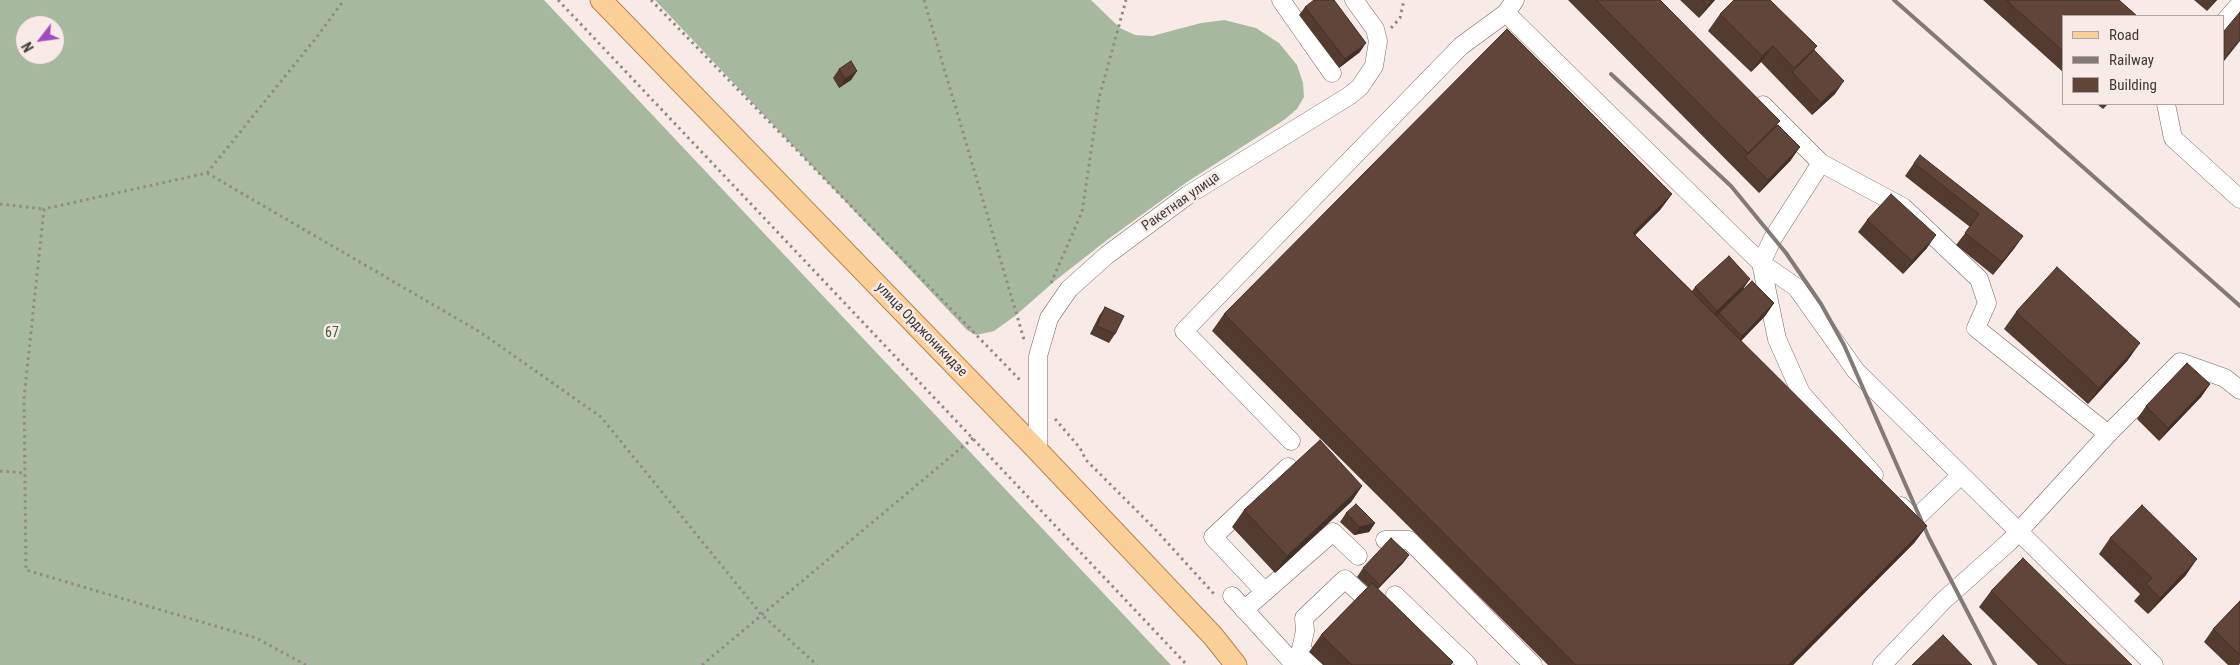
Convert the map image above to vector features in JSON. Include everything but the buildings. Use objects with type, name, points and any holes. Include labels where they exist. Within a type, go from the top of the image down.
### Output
[{"type":"main road","name":"улица Орджоникидзе","points":[[601,0],[1038,451],[1213,636],[1236,665]]},
{"type":"street","points":[[1354,0],[1375,29],[1378,41]]},
{"type":"street","points":[[1286,2],[1332,73]]},
{"type":"street","points":[[2225,21],[2240,4]]},
{"type":"street","points":[[1291,441],[1184,331],[1461,46],[1511,6],[1762,263],[1796,287],[1856,371],[2154,665]]},
{"type":"street","name":"Ракетная улица","points":[[1038,451],[1038,356],[1049,318],[1069,289],[1107,256],[1188,195],[1349,96],[1360,87],[1374,66],[1378,41]]},
{"type":"street","points":[[1752,95],[1821,163],[1903,207],[1979,279],[1987,303],[1976,328],[2108,434]]},
{"type":"street","points":[[2166,105],[2173,138],[2240,199]]},
{"type":"street","points":[[1821,163],[1773,238],[1762,263],[1777,339],[1801,393],[1914,520],[1961,474]]},
{"type":"street","points":[[1882,665],[1944,600],[2019,532],[2108,434],[2180,362],[2225,378],[2240,390]]},
{"type":"street","points":[[1265,592],[1212,537],[1288,467]]},
{"type":"street","points":[[1244,610],[1333,532],[1358,556]]},
{"type":"street","points":[[1386,540],[1409,540],[1533,665]]},
{"type":"street","points":[[1317,665],[1302,649],[1304,618],[1345,579],[1387,619]]},
{"type":"street","points":[[1395,595],[1468,665]]},
{"type":"street","points":[[1224,596],[1244,610],[1295,665]]},
{"type":"path","points":[[0,204],[44,209],[207,173],[316,38],[344,0]]},
{"type":"path","points":[[558,0],[1187,665]]},
{"type":"path","points":[[651,0],[1010,369],[1080,448],[1086,460],[1224,596]]},
{"type":"path","points":[[924,0],[1025,344]]},
{"type":"path","points":[[1049,288],[1082,212],[1099,98],[1126,0]]},
{"type":"path","points":[[1378,41],[1400,18],[1404,0]]},
{"type":"path","points":[[207,173],[480,332],[601,417],[761,614],[817,665]]},
{"type":"path","points":[[44,209],[24,398],[26,570],[256,638],[306,665]]},
{"type":"path","points":[[702,665],[973,438]]},
{"type":"path","points":[[0,471],[24,473]]},
{"type":"green space","name":"67","points":[[0,0],[544,0],[1171,665],[0,665]]},
{"type":"green space","points":[[655,0],[1091,0],[1120,28],[1135,35],[1152,36],[1201,23],[1224,20],[1256,28],[1279,43],[1297,65],[1303,83],[1304,97],[1297,109],[1284,120],[1187,182],[1107,240],[1056,280],[1015,316],[994,331],[976,335],[967,330]]},
{"type":"railway","points":[[1894,0],[2240,306]]},
{"type":"railway","points":[[1611,74],[1731,186],[1786,253],[1821,304],[1844,345],[1929,538],[1995,665]]}]
